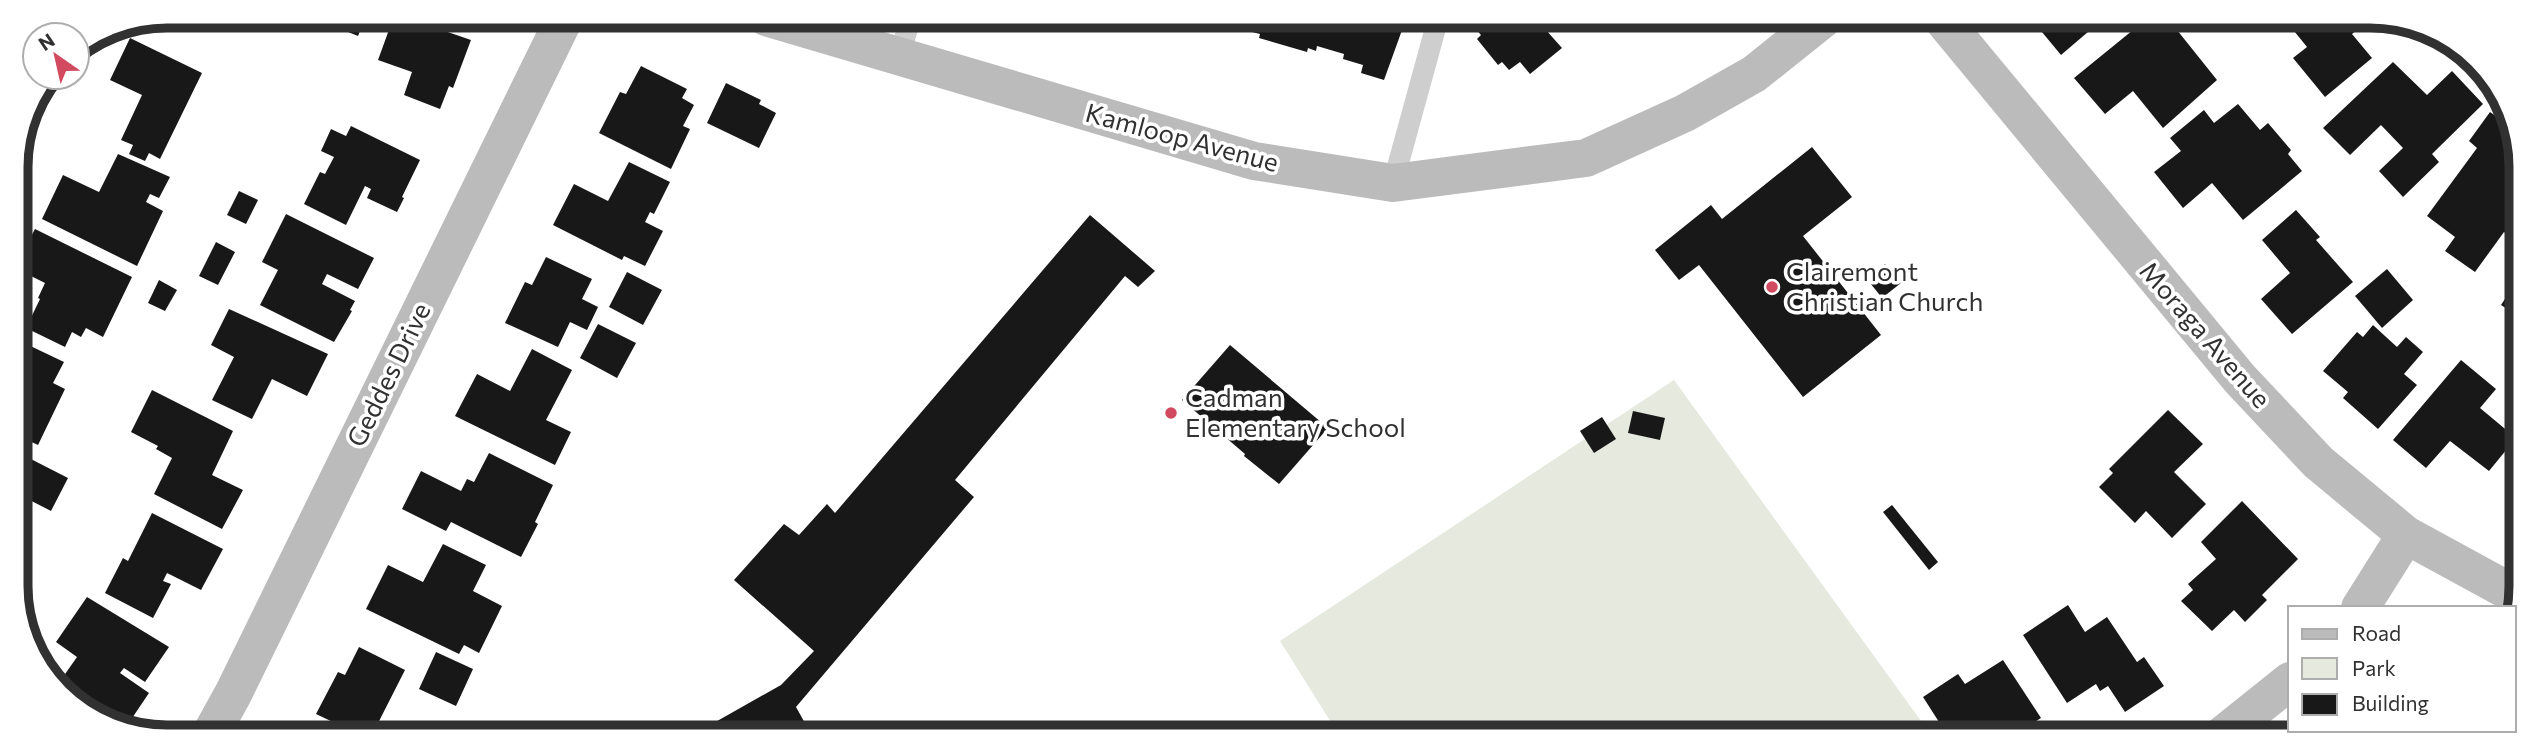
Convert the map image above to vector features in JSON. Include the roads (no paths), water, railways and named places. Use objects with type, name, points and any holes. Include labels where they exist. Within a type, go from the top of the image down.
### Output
[{"type":"street","name":"Geddes Drive","points":[[216,725],[240,682],[560,28]]},
{"type":"street","name":"Kamloop Avenue","points":[[803,28],[1254,161],[1393,183],[1586,158],[1685,113],[1754,74],[1811,28]]},
{"type":"street","name":"Moraga Avenue","points":[[1950,28],[2240,379],[2318,462],[2406,535],[2509,591]]},
{"type":"street","points":[[2361,606],[2406,535]]},
{"type":"street","points":[[2235,725],[2288,683]]},
{"type":"lane","points":[[899,57],[908,28]]},
{"type":"lane","points":[[1393,183],[1436,28]]},
{"type":"place","name":"Clairemont Christian Church","points":[[1772,287]]},
{"type":"place","name":"Cadman Elementary School","points":[[1171,413]]}]
